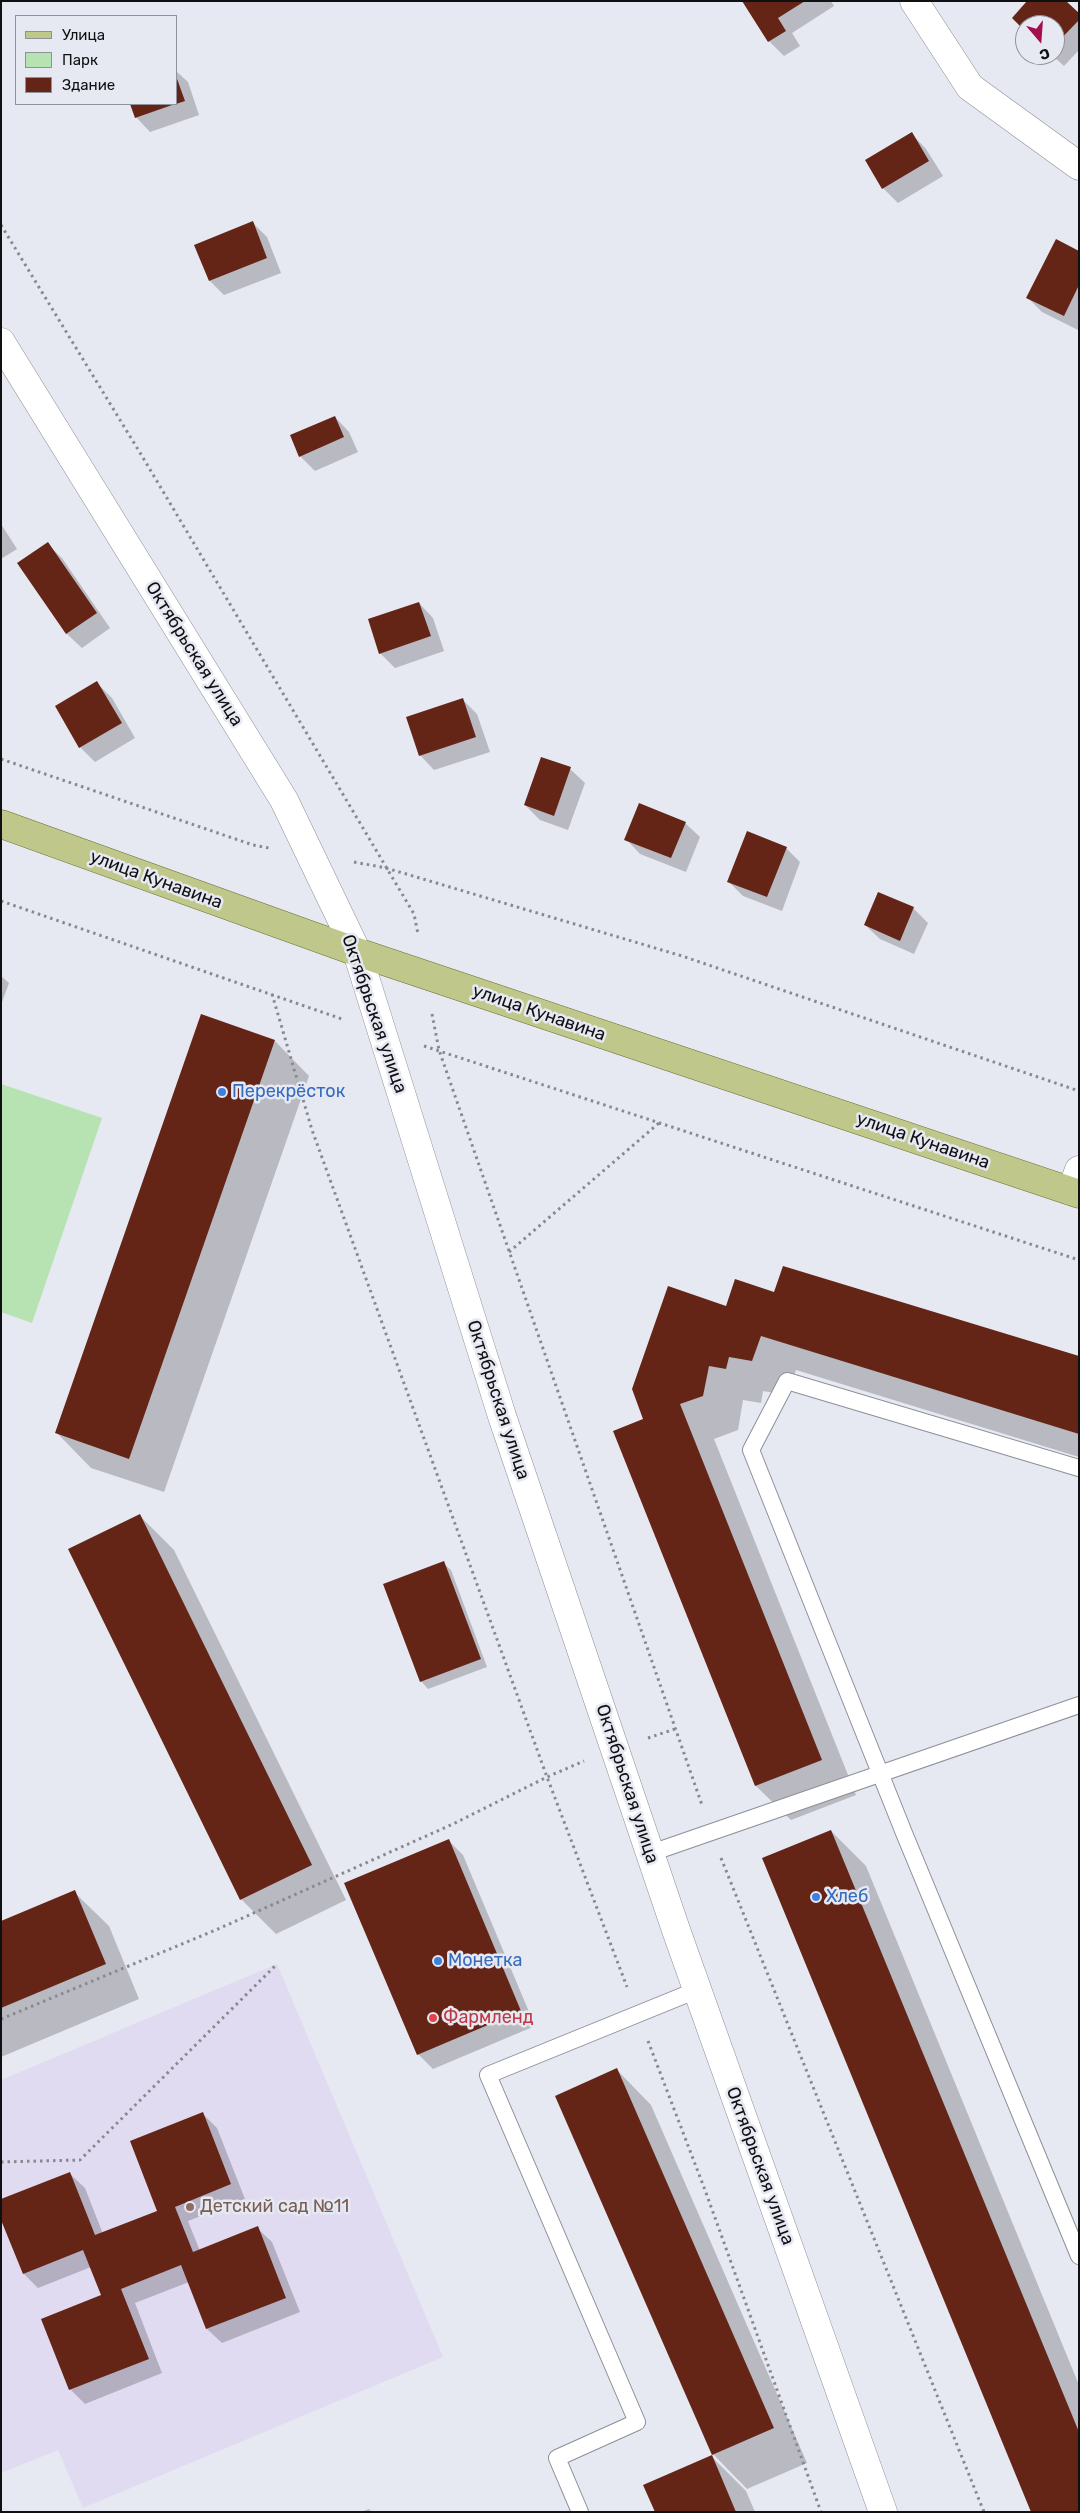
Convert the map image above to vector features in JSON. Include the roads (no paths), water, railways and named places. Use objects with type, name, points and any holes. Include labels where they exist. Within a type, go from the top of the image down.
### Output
[{"type":"main road","name":"улица Кунавина","points":[[1,824],[425,975],[1076,1185]]},
{"type":"street","points":[[914,1],[970,87],[1079,166]]},
{"type":"street","name":"Октябрьская улица","points":[[1,342],[284,800],[357,952],[502,1416],[697,1990],[884,2512]]},
{"type":"lane","points":[[1079,1468],[788,1381],[751,1450],[881,1772],[907,1842],[1079,2256]]},
{"type":"lane","points":[[650,1853],[1079,1705]]},
{"type":"lane","points":[[580,2512],[557,2458],[637,2422],[488,2075],[697,1990]]},
{"type":"place","name":"Перекрёсток","points":[[222,1092]]},
{"type":"place","name":"Хлеб","points":[[816,1897]]},
{"type":"place","name":"Монетка","points":[[438,1961]]},
{"type":"place","name":"Фармленд","points":[[433,2018]]},
{"type":"place","name":"Детский сад №11","points":[[190,2207]]}]
